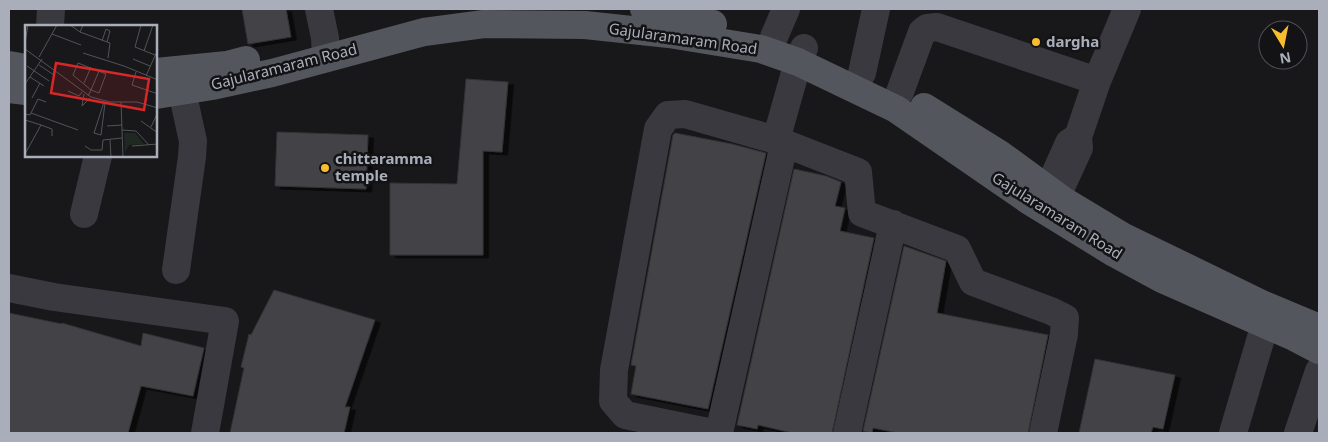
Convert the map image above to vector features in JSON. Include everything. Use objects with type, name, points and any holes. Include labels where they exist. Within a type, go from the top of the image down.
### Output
[{"type":"main road","name":"Gajularamaram Road","points":[[169,93],[272,73],[325,48],[427,15],[464,9]]},
{"type":"main road","name":"Gajularamaram Road","points":[[644,9],[774,37],[801,55],[896,109],[1028,200],[1114,253],[1162,278],[1319,350]]},
{"type":"main road","name":"Gajularamaram Road","points":[[158,72],[227,65],[424,32],[484,24],[585,25],[669,34],[801,55],[826,56],[900,92],[1001,155],[1052,193],[1122,236],[1264,305],[1319,328]]},
{"type":"main road","points":[[9,65],[25,68]]},
{"type":"main road","points":[[9,89],[25,91]]},
{"type":"street","points":[[50,25],[51,9]]},
{"type":"street","points":[[319,9],[325,48]]},
{"type":"street","points":[[774,37],[786,9]]},
{"type":"street","points":[[862,73],[876,9]]},
{"type":"street","points":[[1052,193],[1069,143],[1078,137],[1097,81],[1127,9]]},
{"type":"street","points":[[900,92],[922,32],[927,28],[937,27],[1097,81]]},
{"type":"street","points":[[719,433],[780,142],[801,55]]},
{"type":"street","points":[[169,93],[193,141],[176,270]]},
{"type":"street","points":[[713,433],[625,415],[613,401],[614,370],[658,129],[668,115],[685,114],[780,142],[858,172],[862,213],[957,249],[973,282],[1065,318],[1064,334],[1043,433]]},
{"type":"street","points":[[84,214],[98,158]]},
{"type":"street","points":[[847,433],[893,224]]},
{"type":"street","points":[[9,288],[54,297],[225,321],[205,433]]},
{"type":"street","points":[[1233,433],[1265,324]]},
{"type":"street","points":[[1298,433],[1319,371]]},
{"type":"building","points":[[242,9],[286,9],[291,37],[248,44]]},
{"type":"building","points":[[466,79],[508,82],[502,152],[483,151],[483,255],[390,255],[390,183],[457,184]]},
{"type":"building","points":[[277,132],[368,135],[366,189],[275,186]]},
{"type":"building","points":[[675,133],[766,153],[708,409],[631,394],[636,366],[631,365],[673,135]]},
{"type":"building","points":[[794,169],[826,176],[841,182],[835,206],[845,208],[840,231],[874,238],[832,433],[793,433],[758,425],[757,429],[737,425]]},
{"type":"building","points":[[904,246],[946,261],[937,313],[1048,335],[1028,433],[899,433],[873,428],[872,433],[863,431]]},
{"type":"building","points":[[274,290],[375,320],[345,407],[350,407],[344,433],[230,433],[244,368],[241,367],[249,334],[251,335]]},
{"type":"building","points":[[9,313],[62,323],[141,346],[143,333],[204,348],[193,396],[141,386],[128,433],[9,433]]},
{"type":"building","points":[[1095,359],[1175,375],[1163,429],[1153,427],[1151,433],[1079,433]]},
{"type":"place","name":"dargha","points":[[1036,42]]},
{"type":"place","name":"chittaramma temple","points":[[325,168]]}]
